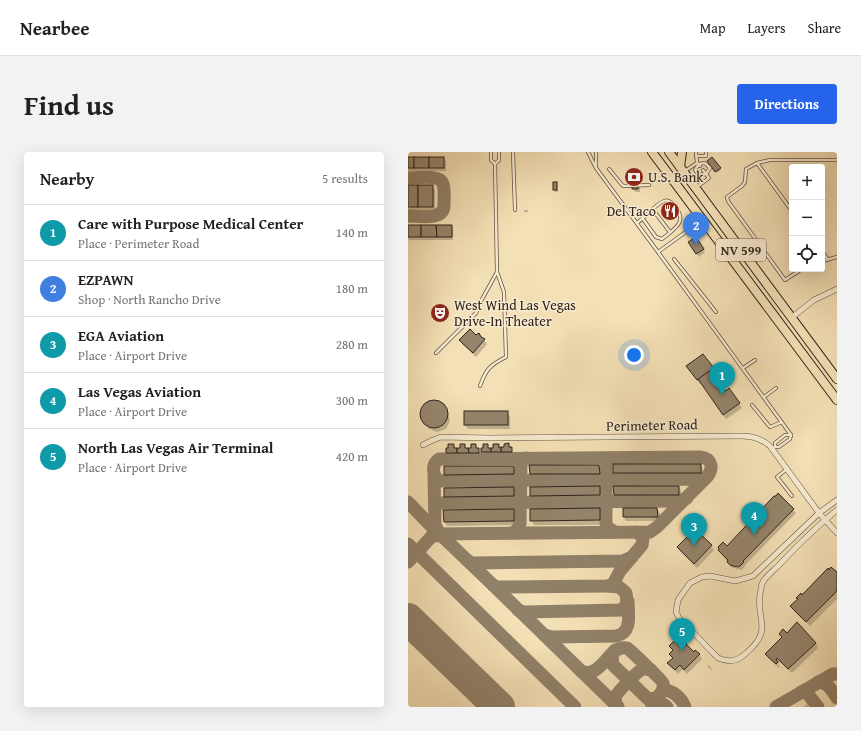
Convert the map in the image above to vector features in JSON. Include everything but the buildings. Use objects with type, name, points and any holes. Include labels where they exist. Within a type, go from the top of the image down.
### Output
[{"type":"main road","name":"NV 599","points":[[652,152],[837,400]]},
{"type":"main road","name":"NV 599","points":[[668,152],[837,380]]},
{"type":"main road","points":[[682,152],[682,170]]},
{"type":"main road","points":[[763,299],[772,302],[779,310],[791,318]]},
{"type":"street","points":[[791,318],[814,300],[837,289]]},
{"type":"street","name":"Perimeter Road","points":[[423,446],[440,437],[749,436],[764,441],[773,448],[819,513],[837,533]]},
{"type":"street","points":[[837,500],[819,513],[753,576],[735,581],[710,576],[702,577],[690,583],[678,600],[676,612],[679,618],[718,658],[727,661],[740,658],[750,650],[760,638],[763,630],[758,598],[763,581],[791,552],[837,510]]},
{"type":"lane","points":[[480,386],[485,373],[494,363],[506,356],[504,292],[497,272],[495,164],[491,160],[491,152]]},
{"type":"lane","points":[[495,164],[499,160],[499,152]]},
{"type":"lane","points":[[513,152],[515,210]]},
{"type":"lane","points":[[588,152],[596,168],[791,435]]},
{"type":"lane","points":[[596,152],[596,168]]},
{"type":"lane","points":[[682,170],[699,164],[705,163],[710,168],[706,174],[700,175],[696,170],[699,164],[696,152]]},
{"type":"lane","points":[[696,156],[706,156],[706,152]]},
{"type":"lane","points":[[797,272],[785,280],[728,202],[727,197],[745,182],[746,169],[757,163],[770,160],[837,160]]},
{"type":"lane","points":[[757,163],[789,207]]},
{"type":"lane","points":[[609,168],[623,186],[649,185]]},
{"type":"lane","points":[[695,188],[709,178],[703,170]]},
{"type":"lane","points":[[637,224],[663,201],[671,202],[680,214],[680,219],[676,227],[662,239],[659,239],[643,219]]},
{"type":"lane","points":[[653,210],[670,232]]},
{"type":"lane","points":[[658,252],[703,220]]},
{"type":"lane","points":[[825,256],[828,260]]},
{"type":"lane","points":[[825,260],[837,258]]},
{"type":"lane","points":[[674,259],[716,312]]},
{"type":"lane","points":[[436,352],[476,313],[497,272]]},
{"type":"lane","points":[[743,368],[755,360]]},
{"type":"lane","points":[[764,397],[776,388]]},
{"type":"lane","points":[[752,405],[770,427],[782,422]]},
{"type":"lane","points":[[773,448],[775,443],[785,435],[791,435]]},
{"type":"lane","points":[[773,448],[779,447],[790,439],[791,435]]},
{"type":"lane","points":[[787,469],[777,477],[792,496]]},
{"type":"taxiway","points":[[408,178],[428,177],[438,179],[443,184],[444,189],[444,206],[443,211],[440,214],[430,217],[408,216]]},
{"type":"taxiway","points":[[408,562],[432,536],[437,534],[650,532],[657,527],[707,477],[711,470],[711,464],[709,461],[700,457],[439,459],[436,461],[434,474],[441,481],[697,479],[707,477]]},
{"type":"taxiway","points":[[512,533],[517,530],[520,524],[521,465],[522,460],[526,458]]},
{"type":"taxiway","points":[[611,458],[607,460],[606,464],[606,523],[607,527],[615,532]]},
{"type":"taxiway","points":[[434,476],[435,525],[444,538]]},
{"type":"taxiway","points":[[435,508],[437,504],[441,503],[679,501],[687,498]]},
{"type":"taxiway","points":[[408,502],[432,527],[434,533]]},
{"type":"taxiway","points":[[435,536],[440,535],[444,538],[493,585],[497,587],[608,586],[613,584],[620,571],[642,545],[643,538],[637,532]]},
{"type":"taxiway","points":[[408,544],[575,707]]},
{"type":"taxiway","points":[[467,560],[472,563],[623,561],[632,557]]},
{"type":"taxiway","points":[[493,585],[618,707]]},
{"type":"taxiway","points":[[518,610],[524,612],[622,610],[627,603],[626,593],[619,587],[608,586]]},
{"type":"taxiway","points":[[544,635],[553,637],[616,636],[621,634],[627,627],[629,617],[628,601]]},
{"type":"taxiway","points":[[614,652],[612,657],[613,665],[647,698],[655,699],[659,696],[663,690],[663,683],[627,648],[621,648],[615,651]]},
{"type":"taxiway","points":[[581,671],[591,672],[596,670],[615,650]]},
{"type":"taxiway","points":[[618,707],[615,698],[616,695],[631,678],[641,670],[651,670]]},
{"type":"taxiway","points":[[776,707],[833,674],[837,674]]},
{"type":"taxiway","points":[[818,682],[827,685],[837,698]]},
{"type":"taxiway","points":[[662,691],[666,690],[676,695],[685,707]]},
{"type":"taxiway","points":[[801,692],[807,693],[818,707]]},
{"type":"taxiway","points":[[652,699],[651,703],[660,702],[667,707]]},
{"type":"runway","points":[[408,619],[499,707]]},
{"type":"place","name":"U.S. Bank","points":[[634,177]]},
{"type":"place","name":"Del Taco","points":[[670,211]]},
{"type":"place","name":"EZPAWN","points":[[696,245]]},
{"type":"place","name":"West Wind Las Vegas Drive-In Theater","points":[[440,313]]},
{"type":"place","name":"Care with Purpose Medical Center","points":[[722,395]]},
{"type":"place","name":"Las Vegas Aviation","points":[[754,535]]},
{"type":"place","name":"EGA Aviation","points":[[694,546]]},
{"type":"place","name":"North Las Vegas Air Terminal","points":[[682,651]]}]
